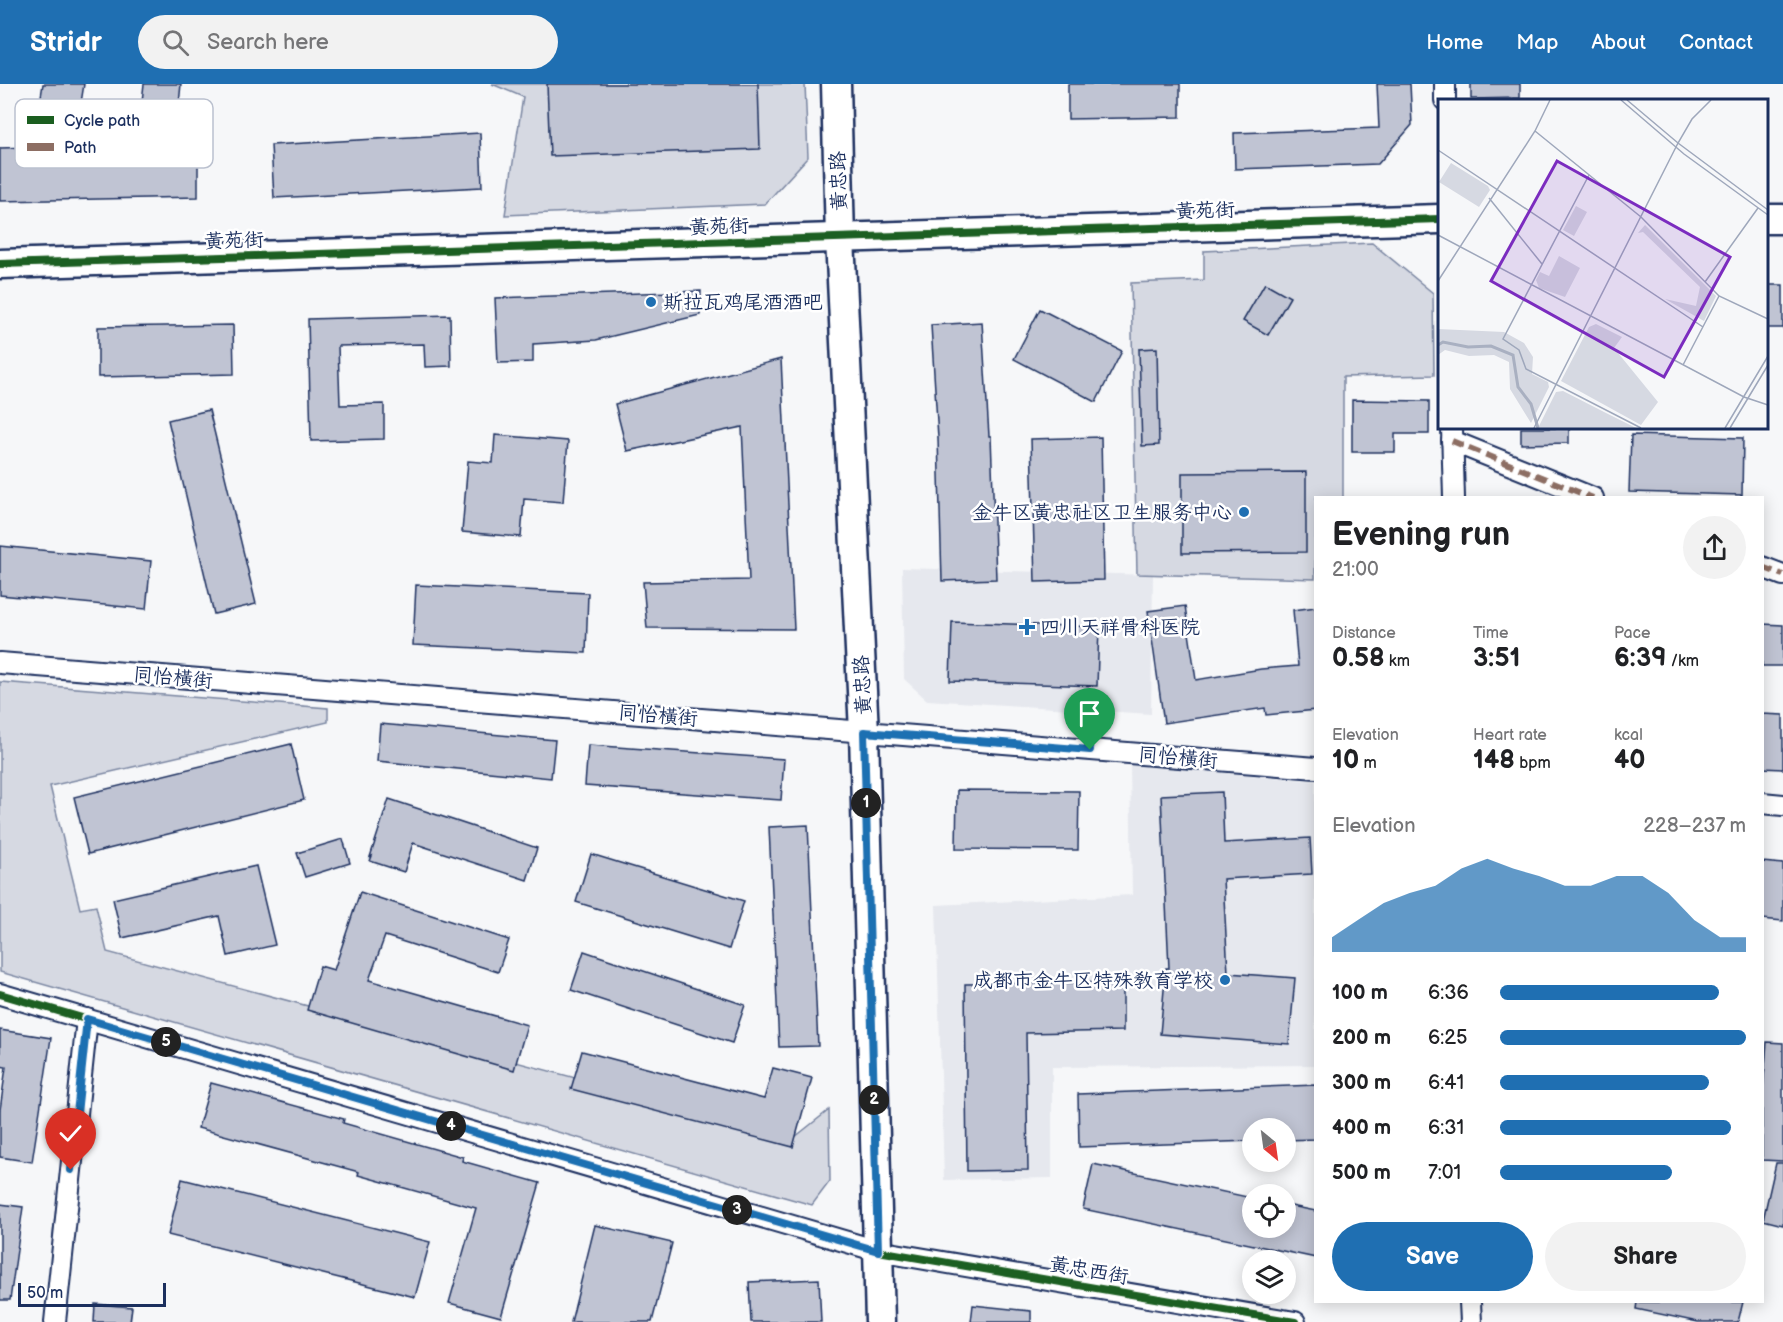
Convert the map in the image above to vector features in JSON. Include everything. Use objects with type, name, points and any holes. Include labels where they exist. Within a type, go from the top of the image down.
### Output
[{"type":"street","name":"黄忠路","points":[[836,84],[840,239],[864,732],[880,1322]]},
{"type":"street","name":"黄苑街","points":[[0,264],[1438,219]]},
{"type":"street","points":[[1454,496],[1452,434],[1589,496]]},
{"type":"street","points":[[1764,568],[1783,575]]},
{"type":"street","name":"同怡横街","points":[[0,663],[1314,768]]},
{"type":"street","points":[[1764,803],[1783,805]]},
{"type":"street","name":"黄忠西街","points":[[0,994],[878,1251],[1295,1322]]},
{"type":"street","points":[[55,1322],[87,1019]]},
{"type":"street","points":[[1470,1303],[1471,1322]]},
{"type":"shaded area","points":[[492,84],[805,84],[808,157],[765,204],[505,215],[523,97]]},
{"type":"shaded area","points":[[1372,243],[1433,293],[1434,375],[1343,377],[1343,496],[1314,496],[1314,579],[1137,574],[1131,283],[1204,280],[1204,251]]},
{"type":"shaded area","name":"四川天祥骨科医院","points":[[902,568],[1153,575],[1151,714],[927,700],[904,679]]},
{"type":"shaded area","points":[[0,682],[328,708],[328,722],[50,786],[80,909],[96,906],[107,952],[795,1137],[829,1110],[830,1181],[812,1205],[0,972]]},
{"type":"shaded area","points":[[1130,764],[1314,781],[1314,1065],[1052,1067],[1052,1178],[944,1180],[936,905],[1132,895]]},
{"type":"building","points":[[43,84],[84,84],[82,99],[41,99]]},
{"type":"building","points":[[144,84],[181,84],[180,99],[142,99]]},
{"type":"building","points":[[547,84],[758,84],[760,149],[550,156]]},
{"type":"building","points":[[1068,84],[1180,84],[1180,117],[1068,119]]},
{"type":"building","points":[[1377,84],[1410,84],[1412,125],[1378,164],[1235,169],[1234,133],[1379,128]]},
{"type":"building","points":[[1471,84],[1520,84],[1520,98],[1471,99]]},
{"type":"building","points":[[480,133],[482,187],[274,198],[271,145]]},
{"type":"building","points":[[0,148],[15,148],[15,168],[198,168],[198,197],[0,201]]},
{"type":"building","points":[[1265,283],[1290,297],[1268,335],[1243,321]]},
{"type":"building","points":[[1768,285],[1783,285],[1783,328],[1768,328]]},
{"type":"building","points":[[701,291],[700,315],[596,340],[533,344],[533,362],[498,363],[495,298]]},
{"type":"building","points":[[1040,309],[1122,351],[1096,402],[1014,359]]},
{"type":"building","points":[[450,315],[451,366],[425,367],[424,344],[338,346],[340,405],[384,404],[384,439],[311,441],[308,319]]},
{"type":"building","points":[[982,322],[989,436],[991,436],[996,579],[942,581],[938,438],[931,325]]},
{"type":"building","points":[[233,325],[234,374],[98,377],[98,327]]},
{"type":"building","points":[[1157,348],[1159,445],[1142,446],[1139,349]]},
{"type":"building","points":[[781,359],[794,629],[647,628],[643,582],[749,580],[742,427],[627,451],[615,404]]},
{"type":"building","points":[[1352,400],[1429,401],[1429,434],[1395,434],[1395,452],[1352,452]]},
{"type":"building","points":[[209,410],[256,604],[214,614],[168,420]]},
{"type":"building","points":[[1521,429],[1569,429],[1569,443],[1521,444]]},
{"type":"building","points":[[495,435],[568,441],[563,502],[524,499],[521,537],[462,532],[468,461],[493,463]]},
{"type":"building","points":[[1631,435],[1743,438],[1742,495],[1629,492]]},
{"type":"building","points":[[1101,437],[1104,580],[1035,582],[1031,439]]},
{"type":"building","name":"金牛区黄忠社区卫生服务中心","points":[[1306,472],[1306,552],[1182,553],[1182,473]]},
{"type":"building","points":[[0,546],[151,561],[146,609],[0,595]]},
{"type":"building","points":[[416,585],[588,593],[586,653],[413,645]]},
{"type":"building","points":[[1185,606],[1196,680],[1261,669],[1298,666],[1293,610],[1314,607],[1314,710],[1266,715],[1265,708],[1164,723],[1148,611]]},
{"type":"building","points":[[952,622],[1099,627],[1097,686],[950,681]]},
{"type":"building","points":[[1764,624],[1783,625],[1783,666],[1764,666]]},
{"type":"building","points":[[1764,714],[1783,715],[1783,769],[1764,768]]},
{"type":"building","points":[[380,724],[555,740],[551,778],[377,761]]},
{"type":"building","points":[[291,744],[304,800],[88,854],[74,797]]},
{"type":"building","points":[[588,745],[784,759],[781,800],[585,786]]},
{"type":"building","points":[[957,790],[1079,791],[1078,850],[956,849]]},
{"type":"building","points":[[1222,792],[1224,843],[1310,838],[1312,874],[1223,879],[1228,973],[1295,978],[1289,1044],[1160,1034],[1166,968],[1169,968],[1161,795]]},
{"type":"building","points":[[389,799],[537,848],[527,880],[413,843],[404,872],[370,861]]},
{"type":"building","points":[[808,825],[818,1046],[779,1047],[769,827]]},
{"type":"building","points":[[343,839],[350,863],[305,877],[297,853]]},
{"type":"building","points":[[591,854],[744,901],[729,949],[576,902]]},
{"type":"building","points":[[1764,862],[1783,864],[1783,921],[1764,919]]},
{"type":"building","points":[[256,866],[275,945],[228,956],[219,916],[122,938],[113,899]]},
{"type":"building","points":[[360,892],[509,940],[498,972],[385,936],[369,980],[527,1025],[514,1070],[307,1010],[320,966],[334,970]]},
{"type":"building","points":[[584,951],[745,1005],[732,1043],[571,990]]},
{"type":"building","points":[[1123,982],[1123,1031],[1026,1033],[1028,1170],[967,1171],[965,984]]},
{"type":"building","points":[[0,1030],[51,1038],[32,1162],[0,1157],[0,1110],[6,1067],[0,1066]]},
{"type":"building","points":[[1767,1042],[1783,1043],[1783,1161],[1764,1160],[1764,1077]]},
{"type":"building","points":[[582,1051],[764,1099],[773,1068],[812,1078],[793,1147],[571,1089]]},
{"type":"building","points":[[211,1083],[344,1119],[343,1123],[463,1157],[462,1161],[540,1183],[501,1317],[449,1303],[476,1208],[358,1175],[359,1172],[198,1128]]},
{"type":"building","points":[[1314,1085],[1314,1139],[1296,1140],[1296,1118],[1242,1118],[1242,1141],[1079,1147],[1078,1094]]},
{"type":"building","points":[[1776,1163],[1783,1163],[1783,1225],[1764,1220]]},
{"type":"building","points":[[1093,1164],[1242,1196],[1242,1238],[1296,1238],[1296,1207],[1314,1211],[1314,1258],[1296,1254],[1296,1250],[1278,1250],[1083,1209]]},
{"type":"building","points":[[182,1179],[430,1242],[415,1297],[168,1235]]},
{"type":"building","points":[[0,1204],[23,1207],[10,1300],[0,1300]]},
{"type":"building","points":[[595,1225],[672,1243],[652,1322],[571,1322]]},
{"type":"building","points":[[819,1279],[821,1322],[751,1322],[749,1282]]},
{"type":"building","points":[[1637,1303],[1743,1303],[1738,1322],[1698,1322],[1636,1309]]},
{"type":"building","points":[[95,1304],[132,1307],[130,1322],[94,1322]]},
{"type":"building","points":[[973,1305],[1031,1311],[1031,1322],[971,1322]]},
{"type":"marked path","points":[[1452,441],[1588,496]]},
{"type":"marked path","points":[[1764,568],[1783,575]]},
{"type":"cycle path","points":[[0,264],[1438,219]]},
{"type":"cycle path","points":[[0,994],[878,1251],[1295,1322]]},
{"type":"place","name":"斯拉瓦鸡尾酒酒吧","points":[[651,302]]},
{"type":"place","name":"金牛区黄忠社区卫生服务中心","points":[[1244,512]]},
{"type":"place","name":"四川天祥骨科医院","points":[[1027,627]]},
{"type":"place","name":"成都市金牛区特殊教育学校","points":[[1225,980]]},
{"type":"route","points":[[71,1170],[87,1019],[878,1251],[864,732],[1090,750]]}]
